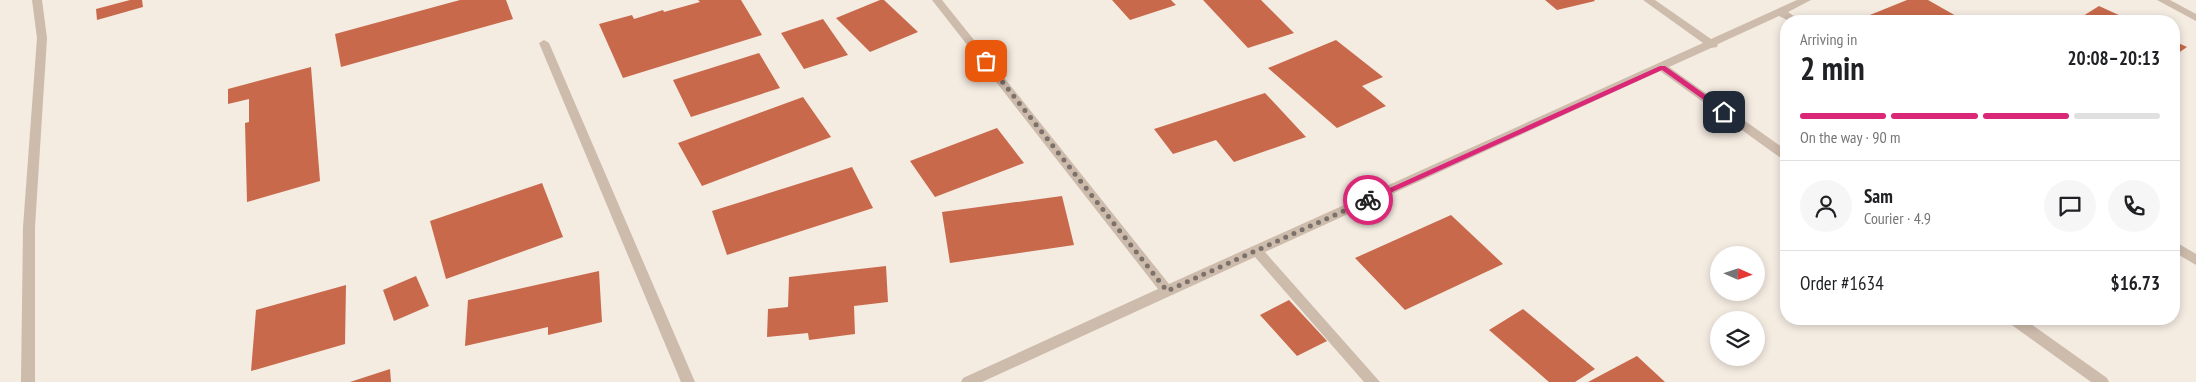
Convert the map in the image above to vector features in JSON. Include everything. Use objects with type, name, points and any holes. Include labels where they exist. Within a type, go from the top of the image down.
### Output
[{"type":"street","points":[[28,382],[29,227],[42,38],[37,0]]},
{"type":"street","points":[[937,0],[1167,291]]},
{"type":"street","points":[[1648,0],[1713,45]]},
{"type":"street","points":[[968,382],[1256,250],[1713,45],[1806,0]]},
{"type":"street","points":[[2162,0],[2196,18]]},
{"type":"street","points":[[1780,12],[1785,15]]},
{"type":"street","points":[[544,43],[688,382]]},
{"type":"street","points":[[1662,67],[1780,152]]},
{"type":"street","points":[[1256,250],[1373,382]]},
{"type":"street","points":[[2180,250],[2196,260]]},
{"type":"street","points":[[2022,325],[2102,382]]},
{"type":"building","points":[[130,0],[142,0],[143,7],[97,20],[96,9]]},
{"type":"building","points":[[460,0],[506,0],[513,19],[341,67],[335,34]]},
{"type":"building","points":[[698,0],[741,0],[762,35],[623,78],[599,24],[632,15],[634,19],[663,10],[664,12],[700,2]]},
{"type":"building","points":[[884,0],[918,32],[870,52],[836,18]]},
{"type":"building","points":[[1112,0],[1171,0],[1176,5],[1130,20]]},
{"type":"building","points":[[1203,0],[1261,0],[1294,33],[1248,48]]},
{"type":"building","points":[[1545,0],[1594,0],[1595,1],[1557,10]]},
{"type":"building","points":[[1907,0],[1928,0],[1954,15],[1870,15]]},
{"type":"building","points":[[2099,6],[2119,15],[2085,15]]},
{"type":"building","points":[[823,19],[848,55],[804,69],[781,33]]},
{"type":"building","points":[[1336,40],[1383,77],[1362,86],[1386,106],[1337,128],[1268,68]]},
{"type":"building","points":[[2180,44],[2187,47],[2180,52]]},
{"type":"building","points":[[759,53],[780,88],[691,117],[673,80]]},
{"type":"building","points":[[311,67],[320,181],[247,202],[245,123],[249,122],[249,99],[228,104],[228,89]]},
{"type":"building","points":[[1265,93],[1306,137],[1234,162],[1216,140],[1173,154],[1154,129]]},
{"type":"building","points":[[803,97],[831,137],[702,186],[678,143]]},
{"type":"building","points":[[997,128],[1024,163],[935,197],[910,161]]},
{"type":"building","points":[[852,167],[873,208],[727,255],[712,211]]},
{"type":"building","points":[[542,183],[563,237],[446,279],[430,221]]},
{"type":"building","points":[[1062,196],[1074,245],[950,263],[942,212]]},
{"type":"building","points":[[1451,215],[1503,264],[1405,310],[1355,258]]},
{"type":"building","points":[[886,266],[888,302],[854,306],[855,334],[809,340],[808,333],[767,337],[768,309],[788,307],[789,277]]},
{"type":"building","points":[[599,271],[602,322],[548,335],[548,327],[465,346],[468,300]]},
{"type":"building","points":[[416,276],[429,306],[394,321],[383,290]]},
{"type":"building","points":[[346,285],[345,344],[251,371],[256,310]]},
{"type":"building","points":[[1289,300],[1327,341],[1297,356],[1260,315]]},
{"type":"building","points":[[1523,309],[1595,369],[1575,382],[1549,382],[1489,330]]},
{"type":"building","points":[[1637,356],[1665,382],[1588,382]]},
{"type":"building","points":[[390,369],[391,382],[350,382]]},
{"type":"way so far","points":[[986,61],[1167,291],[1368,200]]},
{"type":"route","points":[[1368,200],[1662,67],[1724,112]]}]
